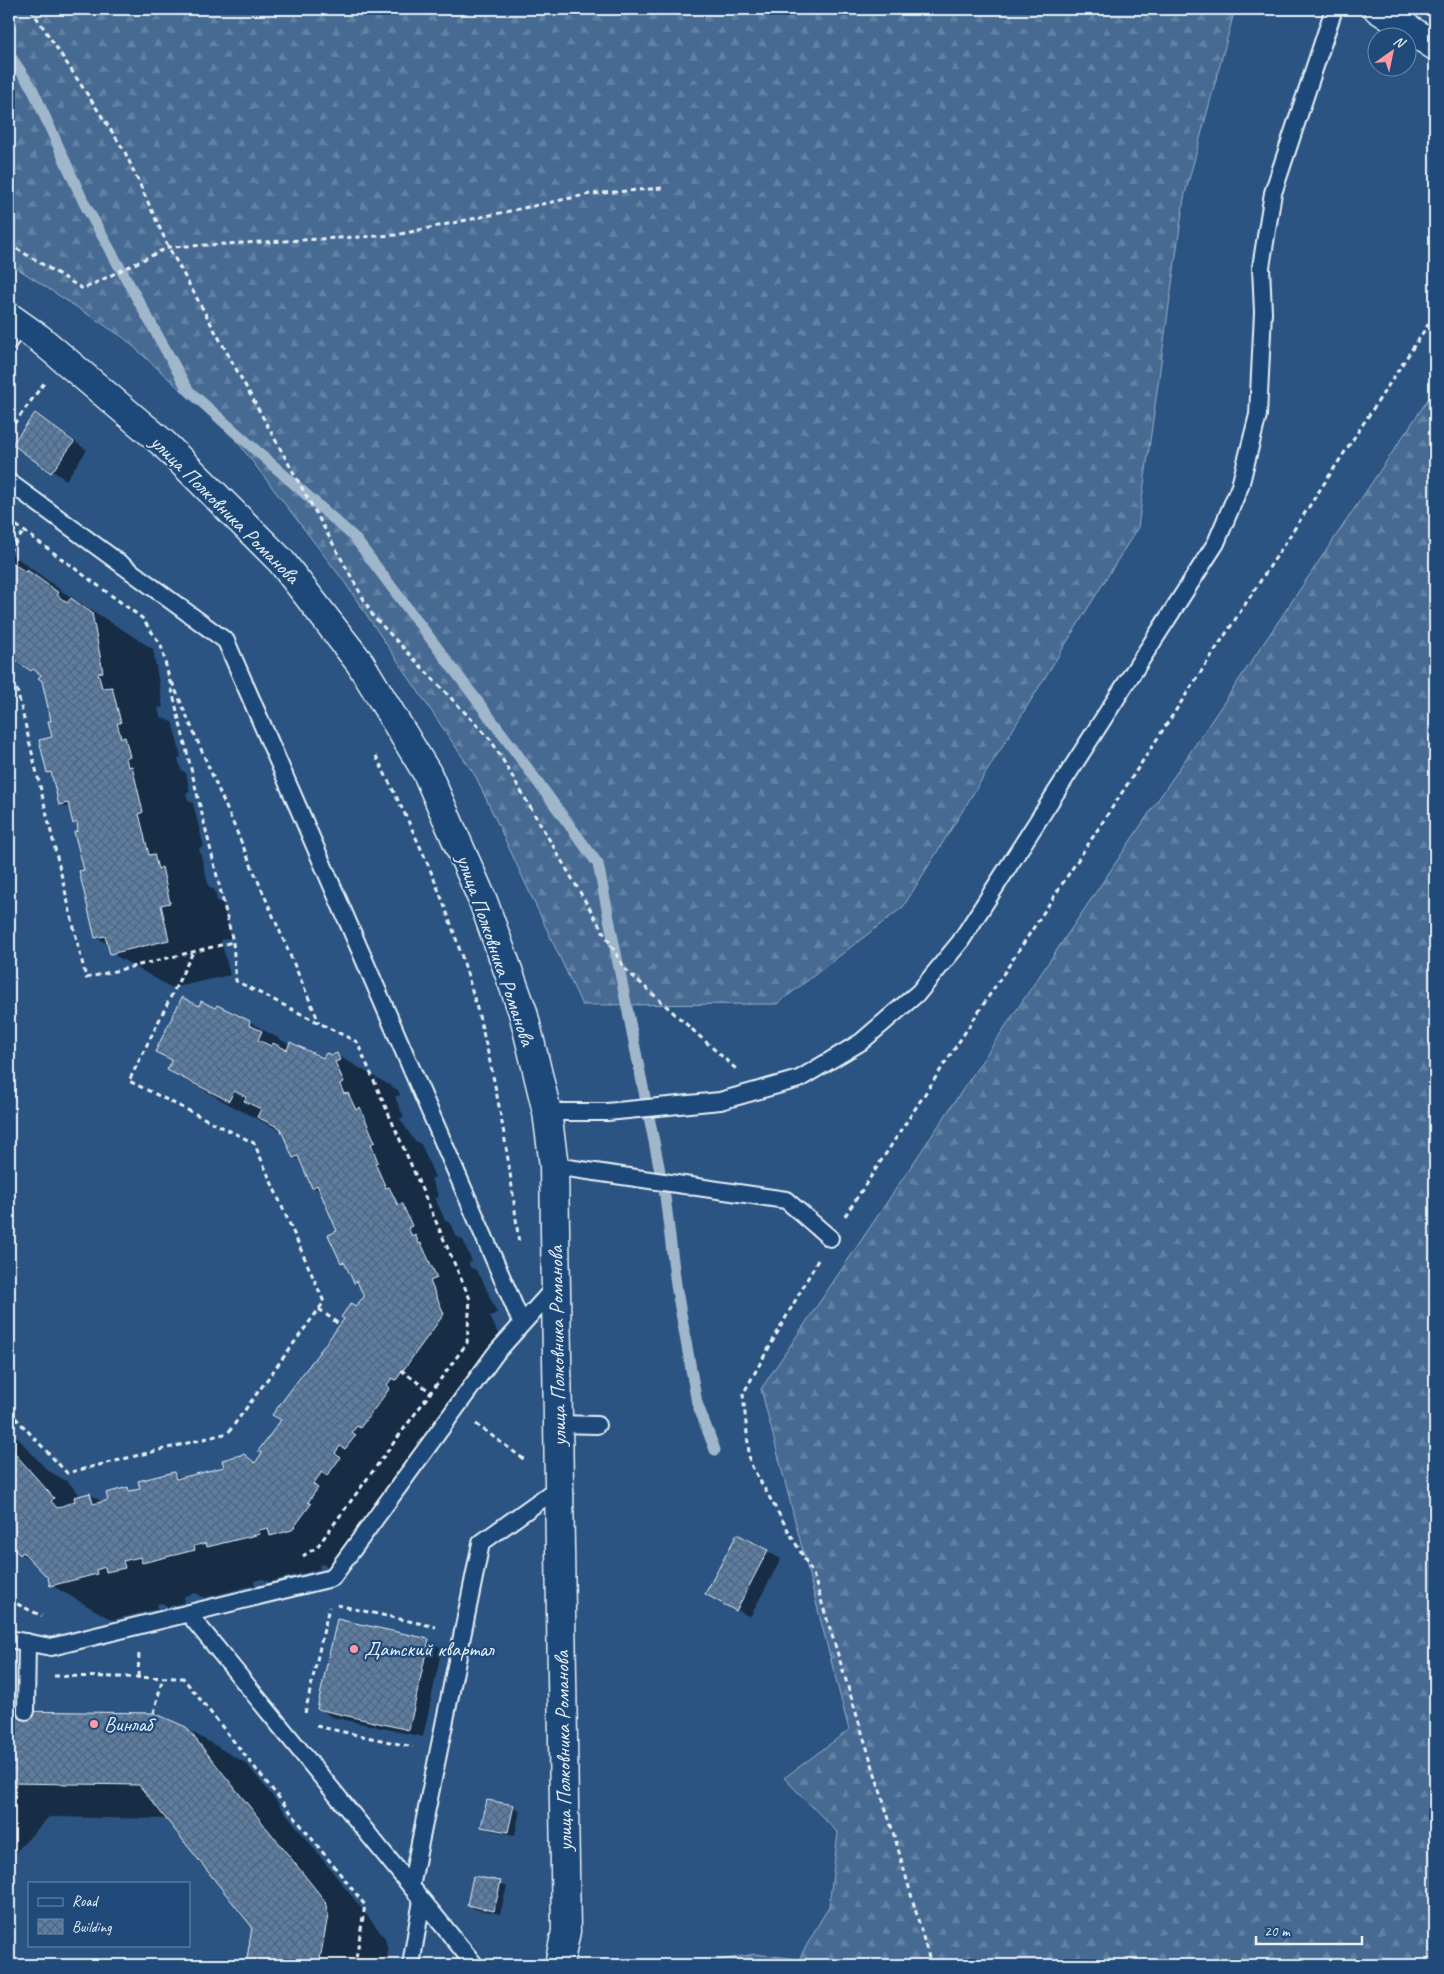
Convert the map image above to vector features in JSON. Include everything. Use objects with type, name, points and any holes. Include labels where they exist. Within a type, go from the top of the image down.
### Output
[{"type":"street","points":[[1378,9],[1435,46]]},
{"type":"street","name":"улица Полковника Романова","points":[[13,328],[40,339],[164,444],[281,561],[360,663],[427,772],[483,901],[523,1012],[547,1112],[554,1166],[566,1930],[559,1965]]},
{"type":"lane","points":[[547,1112],[607,1112],[720,1101],[799,1079],[861,1042],[920,992],[960,942],[1216,544],[1240,486],[1258,415],[1263,312],[1261,267],[1273,193],[1334,9]]},
{"type":"lane","points":[[9,482],[226,641],[522,1324]]},
{"type":"lane","points":[[554,1166],[786,1200],[830,1238]]},
{"type":"lane","points":[[9,1639],[52,1647],[332,1578],[496,1354],[556,1286]]},
{"type":"lane","points":[[558,1424],[597,1425]]},
{"type":"lane","points":[[411,1887],[481,1543],[559,1487]]},
{"type":"lane","points":[[188,1613],[475,1965]]},
{"type":"lane","points":[[26,1711],[27,1642]]},
{"type":"lane","points":[[411,1965],[422,1900]]},
{"type":"path","points":[[30,9],[124,150],[169,247],[372,616],[491,740],[624,969],[760,1090]]},
{"type":"path","points":[[9,244],[83,289],[169,247],[396,235],[590,194],[662,188]]},
{"type":"path","points":[[931,1965],[897,1845],[813,1574],[750,1463],[743,1394],[830,1238],[1435,314]]},
{"type":"path","points":[[9,431],[50,374]]},
{"type":"path","points":[[9,520],[142,618],[161,645],[233,942],[236,981],[357,1042],[470,1299],[466,1343],[317,1547]]},
{"type":"path","points":[[9,552],[24,531]]},
{"type":"path","points":[[168,672],[319,1022]]},
{"type":"path","points":[[9,684],[17,690],[86,978],[233,942]]},
{"type":"path","points":[[375,754],[408,820],[438,889],[466,968],[484,1030],[500,1103],[512,1176],[519,1250]]},
{"type":"path","points":[[9,1412],[67,1473],[228,1433],[324,1302],[254,1143],[129,1081],[193,952]]},
{"type":"path","points":[[319,1309],[340,1324]]},
{"type":"path","points":[[9,1600],[45,1618]]},
{"type":"path","points":[[303,1723],[330,1604],[463,1633]]},
{"type":"path","points":[[26,1675],[183,1678],[365,1905],[355,1965]]},
{"type":"path","points":[[154,1713],[163,1677]]},
{"type":"path","points":[[313,1725],[438,1753]]},
{"type":"green space","points":[[9,9],[1235,9],[1184,198],[1138,527],[903,907],[777,1004],[582,1005],[476,777],[343,580],[236,440],[124,338],[9,263]]},
{"type":"green space","points":[[1435,389],[1435,1965],[691,1965],[755,1954],[799,1959],[829,1906],[838,1833],[784,1778],[849,1730],[761,1389]]},
{"type":"building","points":[[35,413],[74,442],[51,473],[12,444]]},
{"type":"building","points":[[9,561],[26,572],[27,570],[59,593],[57,595],[67,603],[71,598],[92,613],[103,672],[98,673],[102,688],[112,687],[121,723],[117,723],[121,738],[125,737],[130,757],[126,758],[128,767],[132,766],[143,812],[139,814],[149,855],[154,854],[158,869],[162,867],[170,903],[161,905],[169,940],[110,954],[105,936],[95,938],[79,871],[84,870],[74,832],[78,831],[77,822],[73,824],[68,803],[59,805],[51,772],[47,773],[39,740],[52,737],[48,721],[51,721],[42,681],[38,678],[41,675],[33,669],[31,671],[9,656]]},
{"type":"building","points":[[182,997],[199,1006],[201,1001],[215,1008],[217,1005],[250,1021],[249,1025],[262,1031],[258,1040],[271,1046],[273,1043],[287,1050],[290,1042],[323,1058],[326,1053],[332,1055],[337,1053],[340,1060],[335,1062],[344,1082],[340,1084],[344,1094],[348,1093],[356,1110],[360,1107],[375,1142],[371,1144],[378,1162],[375,1163],[386,1188],[389,1187],[398,1205],[402,1203],[412,1226],[408,1228],[412,1236],[415,1234],[419,1244],[421,1243],[437,1278],[430,1281],[444,1314],[396,1380],[392,1378],[387,1385],[390,1388],[360,1428],[357,1426],[352,1432],[356,1435],[345,1449],[340,1446],[335,1453],[340,1458],[327,1476],[322,1472],[313,1484],[318,1488],[308,1502],[311,1504],[292,1530],[270,1536],[268,1528],[259,1530],[260,1534],[207,1547],[206,1543],[194,1546],[195,1550],[142,1563],[140,1557],[123,1561],[125,1568],[106,1572],[105,1567],[96,1570],[97,1574],[50,1586],[48,1578],[23,1552],[20,1555],[9,1543],[9,1447],[54,1498],[51,1501],[57,1508],[75,1501],[74,1497],[90,1493],[93,1504],[108,1500],[106,1493],[128,1487],[129,1491],[140,1489],[138,1481],[174,1472],[176,1479],[224,1467],[222,1460],[244,1454],[255,1463],[262,1453],[258,1451],[281,1420],[272,1415],[344,1319],[341,1317],[351,1303],[355,1306],[364,1297],[357,1281],[354,1283],[344,1262],[341,1263],[328,1235],[337,1231],[317,1185],[312,1188],[298,1156],[293,1158],[280,1128],[257,1117],[261,1109],[244,1101],[246,1097],[234,1091],[229,1101],[167,1070],[172,1060],[155,1052]]},
{"type":"building","points":[[737,1534],[768,1550],[736,1611],[705,1594]]},
{"type":"building","points":[[337,1619],[429,1639],[409,1730],[317,1709]]},
{"type":"building","points":[[9,1711],[154,1713],[186,1727],[325,1901],[328,1915],[319,1965],[246,1965],[252,1927],[139,1785],[9,1783]]},
{"type":"building","points":[[487,1800],[514,1805],[508,1832],[481,1827]]},
{"type":"building","points":[[473,1876],[501,1881],[494,1911],[467,1905]]},
{"type":"waterway","points":[[9,54],[32,88],[84,203],[188,390],[354,537],[598,864],[665,1196],[676,1285],[697,1403],[715,1450]]},
{"type":"place","name":"Датский квартал","points":[[354,1649]]},
{"type":"place","name":"Винлаб","points":[[94,1724]]}]
